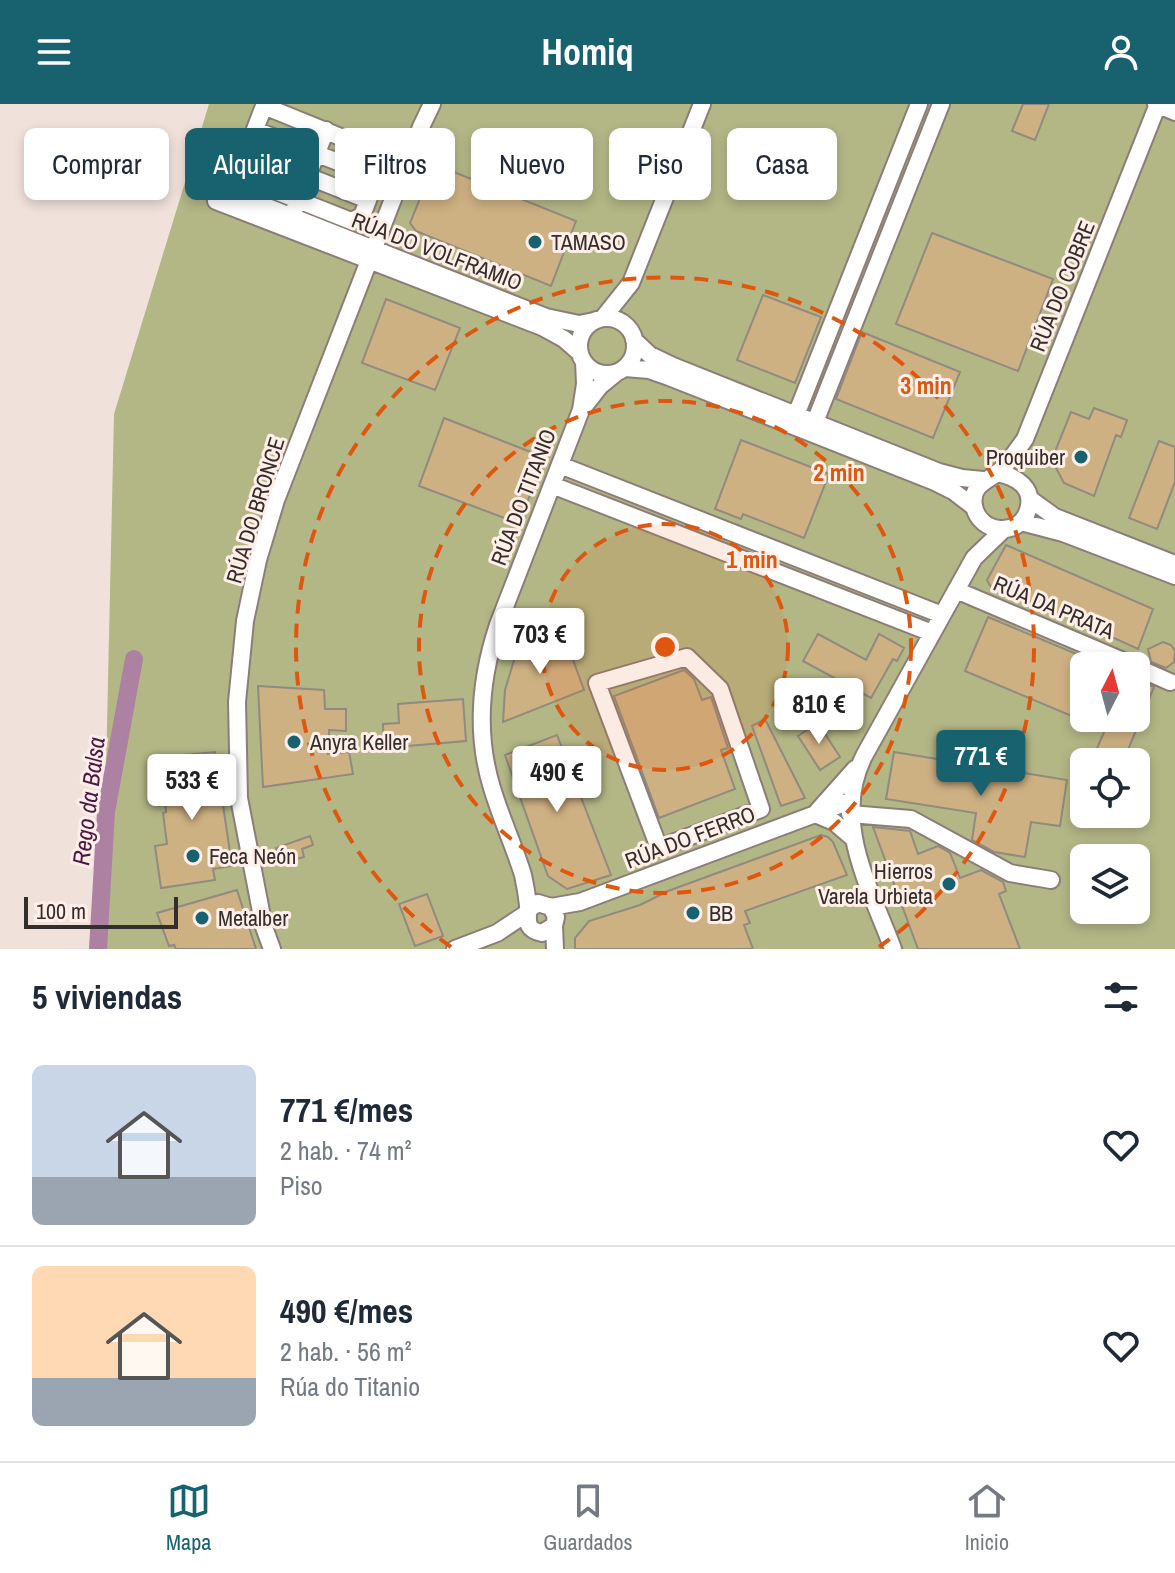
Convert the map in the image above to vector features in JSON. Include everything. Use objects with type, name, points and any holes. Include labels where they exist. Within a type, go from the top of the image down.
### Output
[{"type":"street","name":"RÚA DO BRONCE","points":[[272,949],[264,927],[239,798],[237,702],[245,621],[258,560],[276,500],[432,104]]},
{"type":"street","points":[[581,410],[600,386],[621,371],[634,351],[629,308],[631,283],[702,104]]},
{"type":"street","points":[[796,415],[919,104]]},
{"type":"street","points":[[815,422],[941,104]]},
{"type":"street","points":[[1157,104],[1175,112]]},
{"type":"street","name":"RÚA DO COBRE","points":[[1025,439],[1157,104]]},
{"type":"street","points":[[256,128],[264,106],[335,134]]},
{"type":"street","points":[[319,148],[326,130]]},
{"type":"street","name":"RÚA DO VOLFRAMIO","points":[[582,358],[564,339],[542,327],[219,195],[292,217],[372,255],[562,322],[579,324],[599,320]]},
{"type":"street","points":[[292,217],[298,200],[351,221],[362,216],[368,200]]},
{"type":"street","points":[[581,410],[585,384],[582,335],[631,283]]},
{"type":"street","points":[[599,320],[613,319],[650,355],[673,366],[950,475],[1016,478],[1055,517],[1175,564]]},
{"type":"street","points":[[582,358],[598,372],[649,370],[669,377],[935,482],[953,491],[984,524],[1003,530]]},
{"type":"street","name":"RÚA DO TITANIO","points":[[555,949],[524,878],[487,770],[481,734],[481,704],[490,648],[581,410]]},
{"type":"street","points":[[974,558],[977,488],[1025,439]]},
{"type":"street","points":[[893,949],[854,839],[850,807],[859,765],[974,558],[1003,530],[1021,522],[1029,507],[1022,458],[1025,439]]},
{"type":"street","points":[[560,465],[942,615]]},
{"type":"street","points":[[552,485],[932,633]]},
{"type":"street","points":[[1021,522],[1063,533],[1175,576]]},
{"type":"street","name":"RÚA DA PRATA","points":[[956,590],[1102,652]]},
{"type":"street","points":[[687,657],[720,689],[761,809],[727,822],[659,848],[597,683],[687,657]]},
{"type":"street","name":"RÚA DA PRATA","points":[[1150,673],[1170,682]]},
{"type":"street","name":"RÚA DO FERRO","points":[[815,814],[859,765]]},
{"type":"street","points":[[850,807],[911,819],[1010,873],[1051,880]]},
{"type":"street","name":"RÚA DO FERRO","points":[[455,949],[542,921],[580,902],[734,843],[815,814],[850,807]]},
{"type":"street","points":[[815,814],[834,822],[854,839]]},
{"type":"street","points":[[727,822],[734,843]]},
{"type":"green space","points":[[209,104],[1175,104],[1175,949],[102,949],[114,414],[185,182],[185,200],[319,200],[319,128],[202,128]]},
{"type":"building","points":[[1023,104],[1049,104],[1035,140],[1012,131]]},
{"type":"building","points":[[455,172],[471,179],[471,200],[524,200],[576,221],[551,286],[416,231],[410,223],[419,200],[455,200]]},
{"type":"building","points":[[932,233],[1053,279],[1018,371],[896,324]]},
{"type":"building","points":[[763,295],[821,317],[795,383],[737,360]]},
{"type":"building","points":[[386,299],[460,328],[435,390],[362,363]]},
{"type":"building","points":[[862,332],[960,372],[933,438],[836,399]]},
{"type":"building","name":"Proquiber","points":[[1094,408],[1127,420],[1121,437],[1116,435],[1094,496],[1064,483],[1055,466],[1056,449],[1071,412],[1089,419]]},
{"type":"building","points":[[444,418],[546,458],[518,523],[419,486]]},
{"type":"building","points":[[741,440],[829,474],[804,538],[743,514],[741,519],[715,509]]},
{"type":"building","points":[[1159,441],[1175,447],[1175,482],[1157,529],[1129,518]]},
{"type":"building","points":[[1006,545],[1153,609],[1138,649],[991,587],[987,580]]},
{"type":"building","points":[[988,617],[1072,652],[1070,715],[965,671]]},
{"type":"building","points":[[818,634],[866,660],[879,634],[904,648],[897,661],[893,659],[871,698],[803,661]]},
{"type":"building","points":[[521,637],[566,641],[584,690],[503,722],[505,690]]},
{"type":"building","points":[[1163,642],[1171,645],[1175,651],[1174,662],[1166,668],[1151,662],[1148,649]]},
{"type":"building","points":[[684,670],[694,679],[702,700],[711,697],[728,748],[721,750],[735,789],[659,818],[614,696]]},
{"type":"building","points":[[258,686],[324,690],[325,709],[346,709],[346,731],[329,730],[328,754],[349,752],[353,774],[263,787]]},
{"type":"building","points":[[463,699],[466,741],[384,748],[383,724],[399,723],[398,704]]},
{"type":"building","points":[[765,719],[805,798],[781,806],[752,726]]},
{"type":"building","points":[[818,723],[840,757],[820,770],[798,736]]},
{"type":"building","points":[[1104,732],[1135,732],[1129,748],[1097,748]]},
{"type":"building","points":[[557,735],[611,875],[567,889],[548,876],[505,755]]},
{"type":"building","points":[[215,752],[220,805],[223,805],[232,866],[213,869],[215,880],[161,888],[155,846],[167,844],[161,757]]},
{"type":"building","points":[[894,752],[1067,780],[1060,826],[1031,822],[1025,857],[994,852],[972,840],[976,813],[886,799]]},
{"type":"building","name":"Hierros Varela Urbieta","points":[[873,827],[910,831],[918,854],[938,846],[950,853],[960,878],[981,870],[1003,882],[1006,891],[999,894],[1020,949],[918,949]]},
{"type":"building","points":[[821,835],[833,842],[847,875],[745,911],[750,923],[744,925],[753,949],[575,949],[575,938],[589,921],[640,905],[668,891]]},
{"type":"building","points":[[310,836],[313,845],[302,849],[304,857],[281,863],[276,848]]},
{"type":"building","name":"Metalber","points":[[237,890],[256,949],[176,949],[174,945],[169,946],[157,913]]},
{"type":"building","points":[[427,894],[443,936],[415,946],[399,904]]},
{"type":"waterway","name":"Rego da Balsa","points":[[98,949],[106,812],[134,659]]},
{"type":"place","name":"TAMASO","points":[[535,242]]},
{"type":"place","name":"Proquiber","points":[[1081,457]]},
{"type":"place","name":"Anyra Keller","points":[[294,742]]},
{"type":"place","name":"Feca Neón","points":[[193,856]]},
{"type":"place","name":"Hierros Varela Urbieta","points":[[949,884]]},
{"type":"place","name":"BB","points":[[693,913]]},
{"type":"place","name":"Metalber","points":[[202,918]]}]
